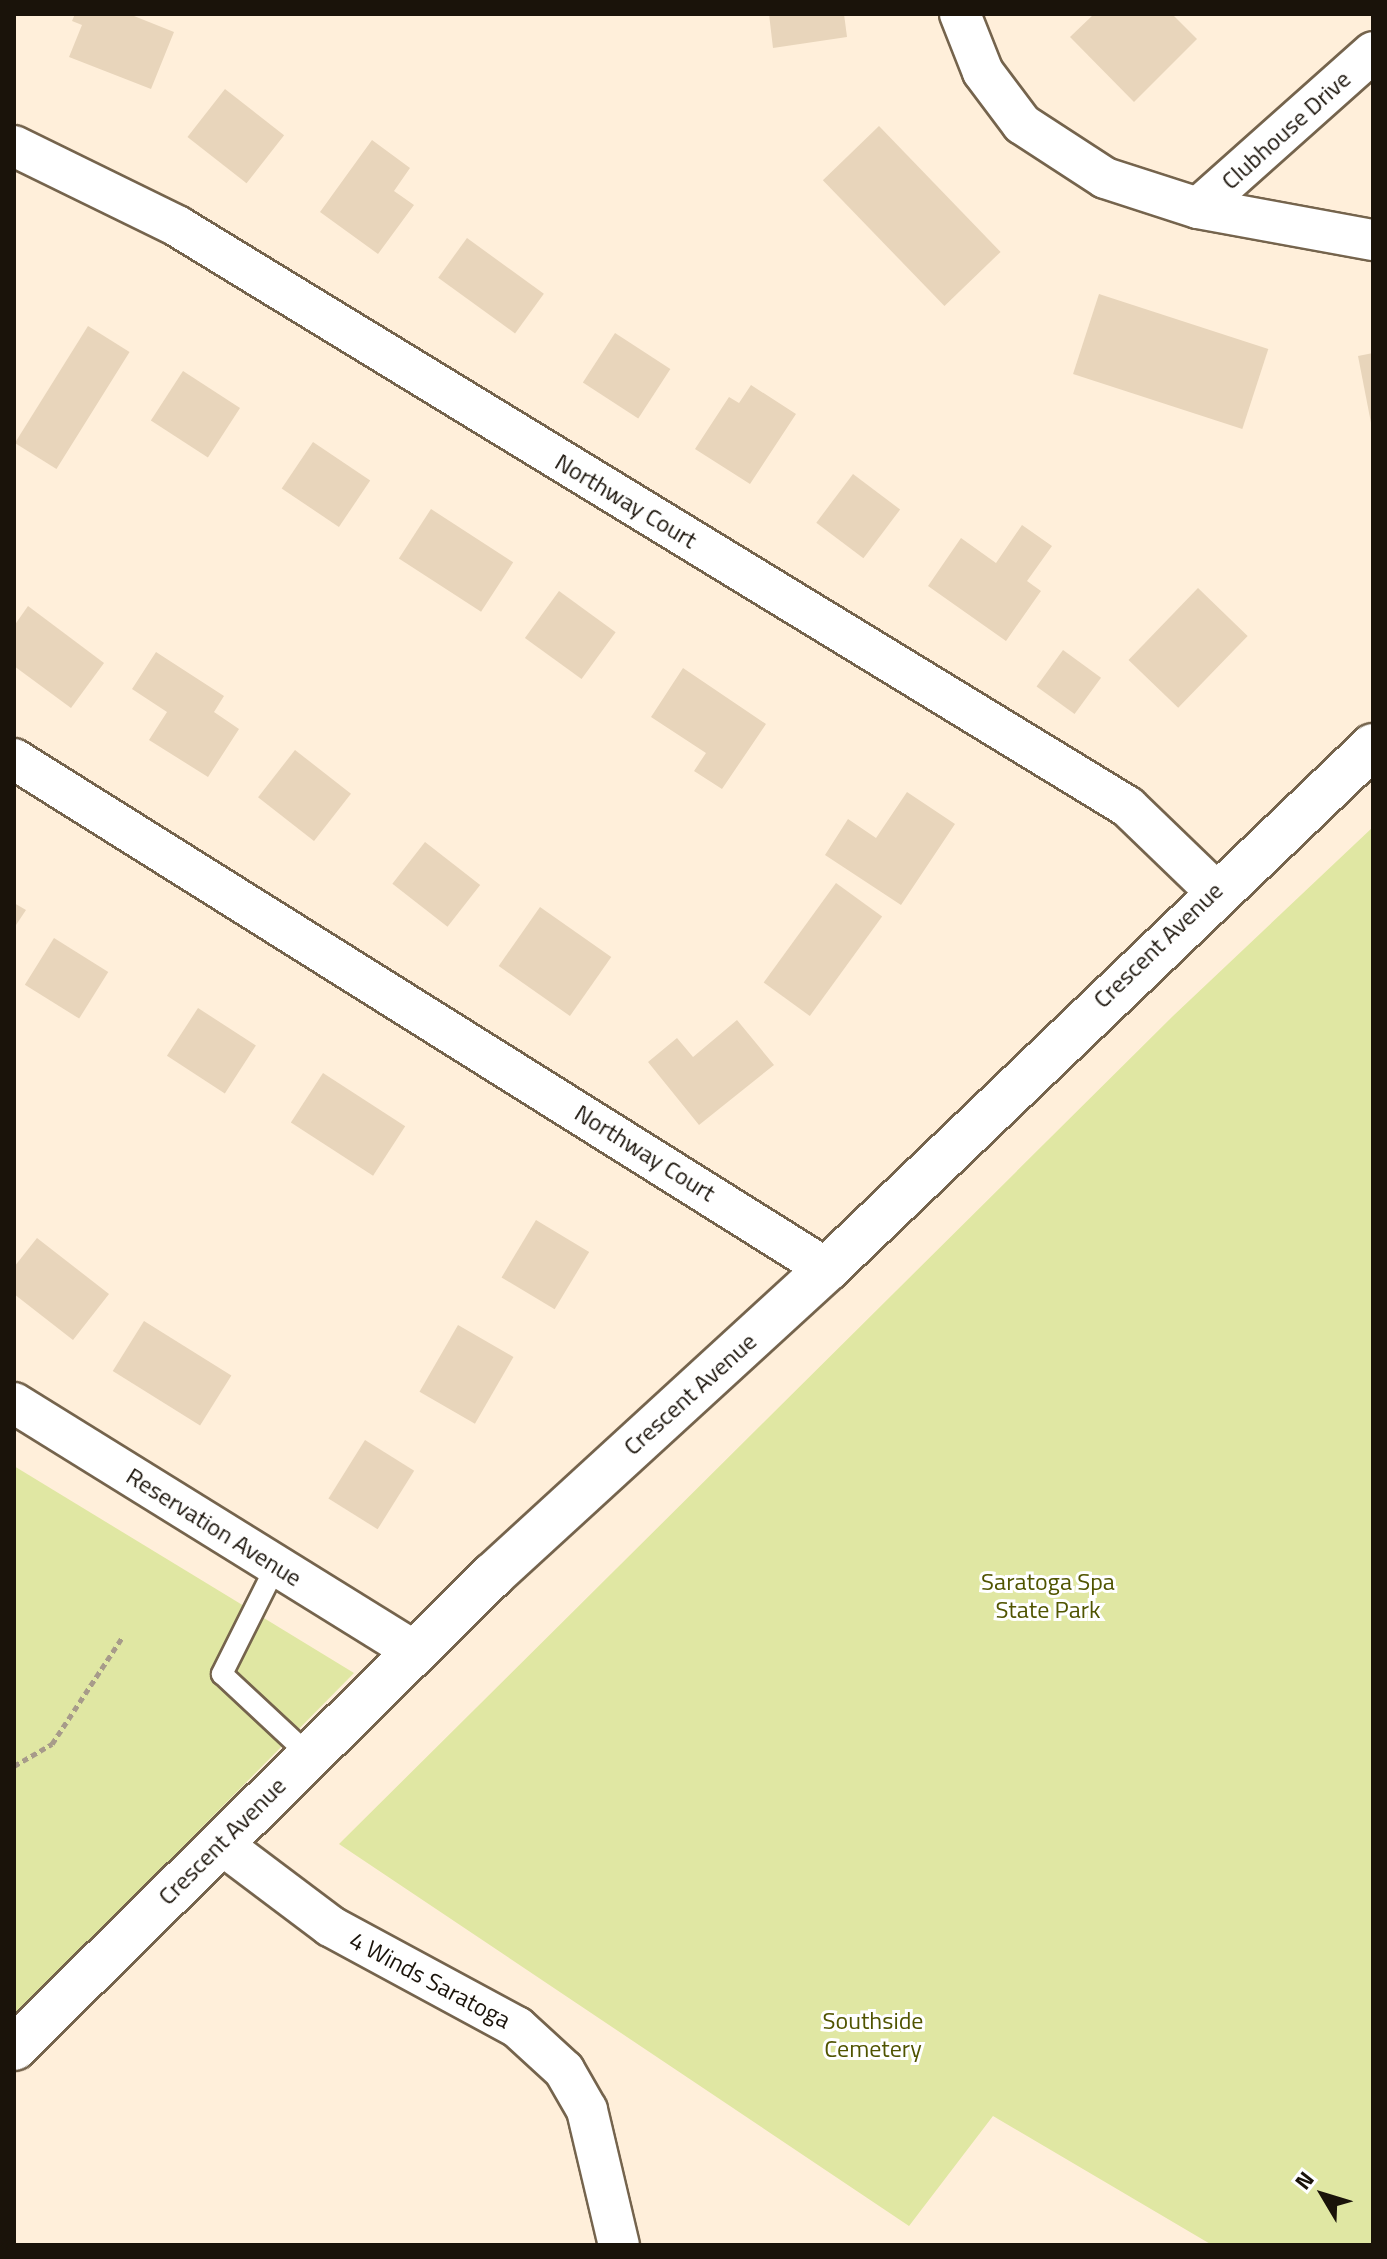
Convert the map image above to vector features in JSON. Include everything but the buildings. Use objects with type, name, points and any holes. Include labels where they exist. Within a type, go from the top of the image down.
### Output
[{"type":"street","name":"Clubhouse Drive","points":[[960,14],[983,72],[1022,124],[1105,178],[1198,208],[1373,240]]},
{"type":"street","name":"Clubhouse Drive","points":[[1198,208],[1373,52]]},
{"type":"street","name":"Northway Court","points":[[14,146],[177,226],[1128,807],[1215,891]]},
{"type":"street","name":"Crescent Avenue","points":[[14,2048],[414,1651],[827,1269],[1215,891],[1373,746]]},
{"type":"street","name":"Northway Court","points":[[14,759],[827,1269]]},
{"type":"street","name":"Reservation Avenue","points":[[14,1403],[414,1651]]},
{"type":"street","name":"4 Winds Saratoga","points":[[220,1843],[330,1926],[517,2027],[564,2070],[587,2110],[619,2245]]},
{"type":"lane","points":[[276,1566],[222,1674],[309,1755]]},
{"type":"path","points":[[14,1766],[52,1744],[122,1638]]},
{"type":"green space","name":"Saratoga Spa State Park","points":[[1373,827],[1373,2245],[1212,2245],[993,2116],[909,2226],[339,1844],[1173,1016]]},
{"type":"green space","points":[[14,1466],[354,1673],[14,2018]]},
{"type":"park label","name":"Southside Cemetery","points":[[873,2035]]}]
